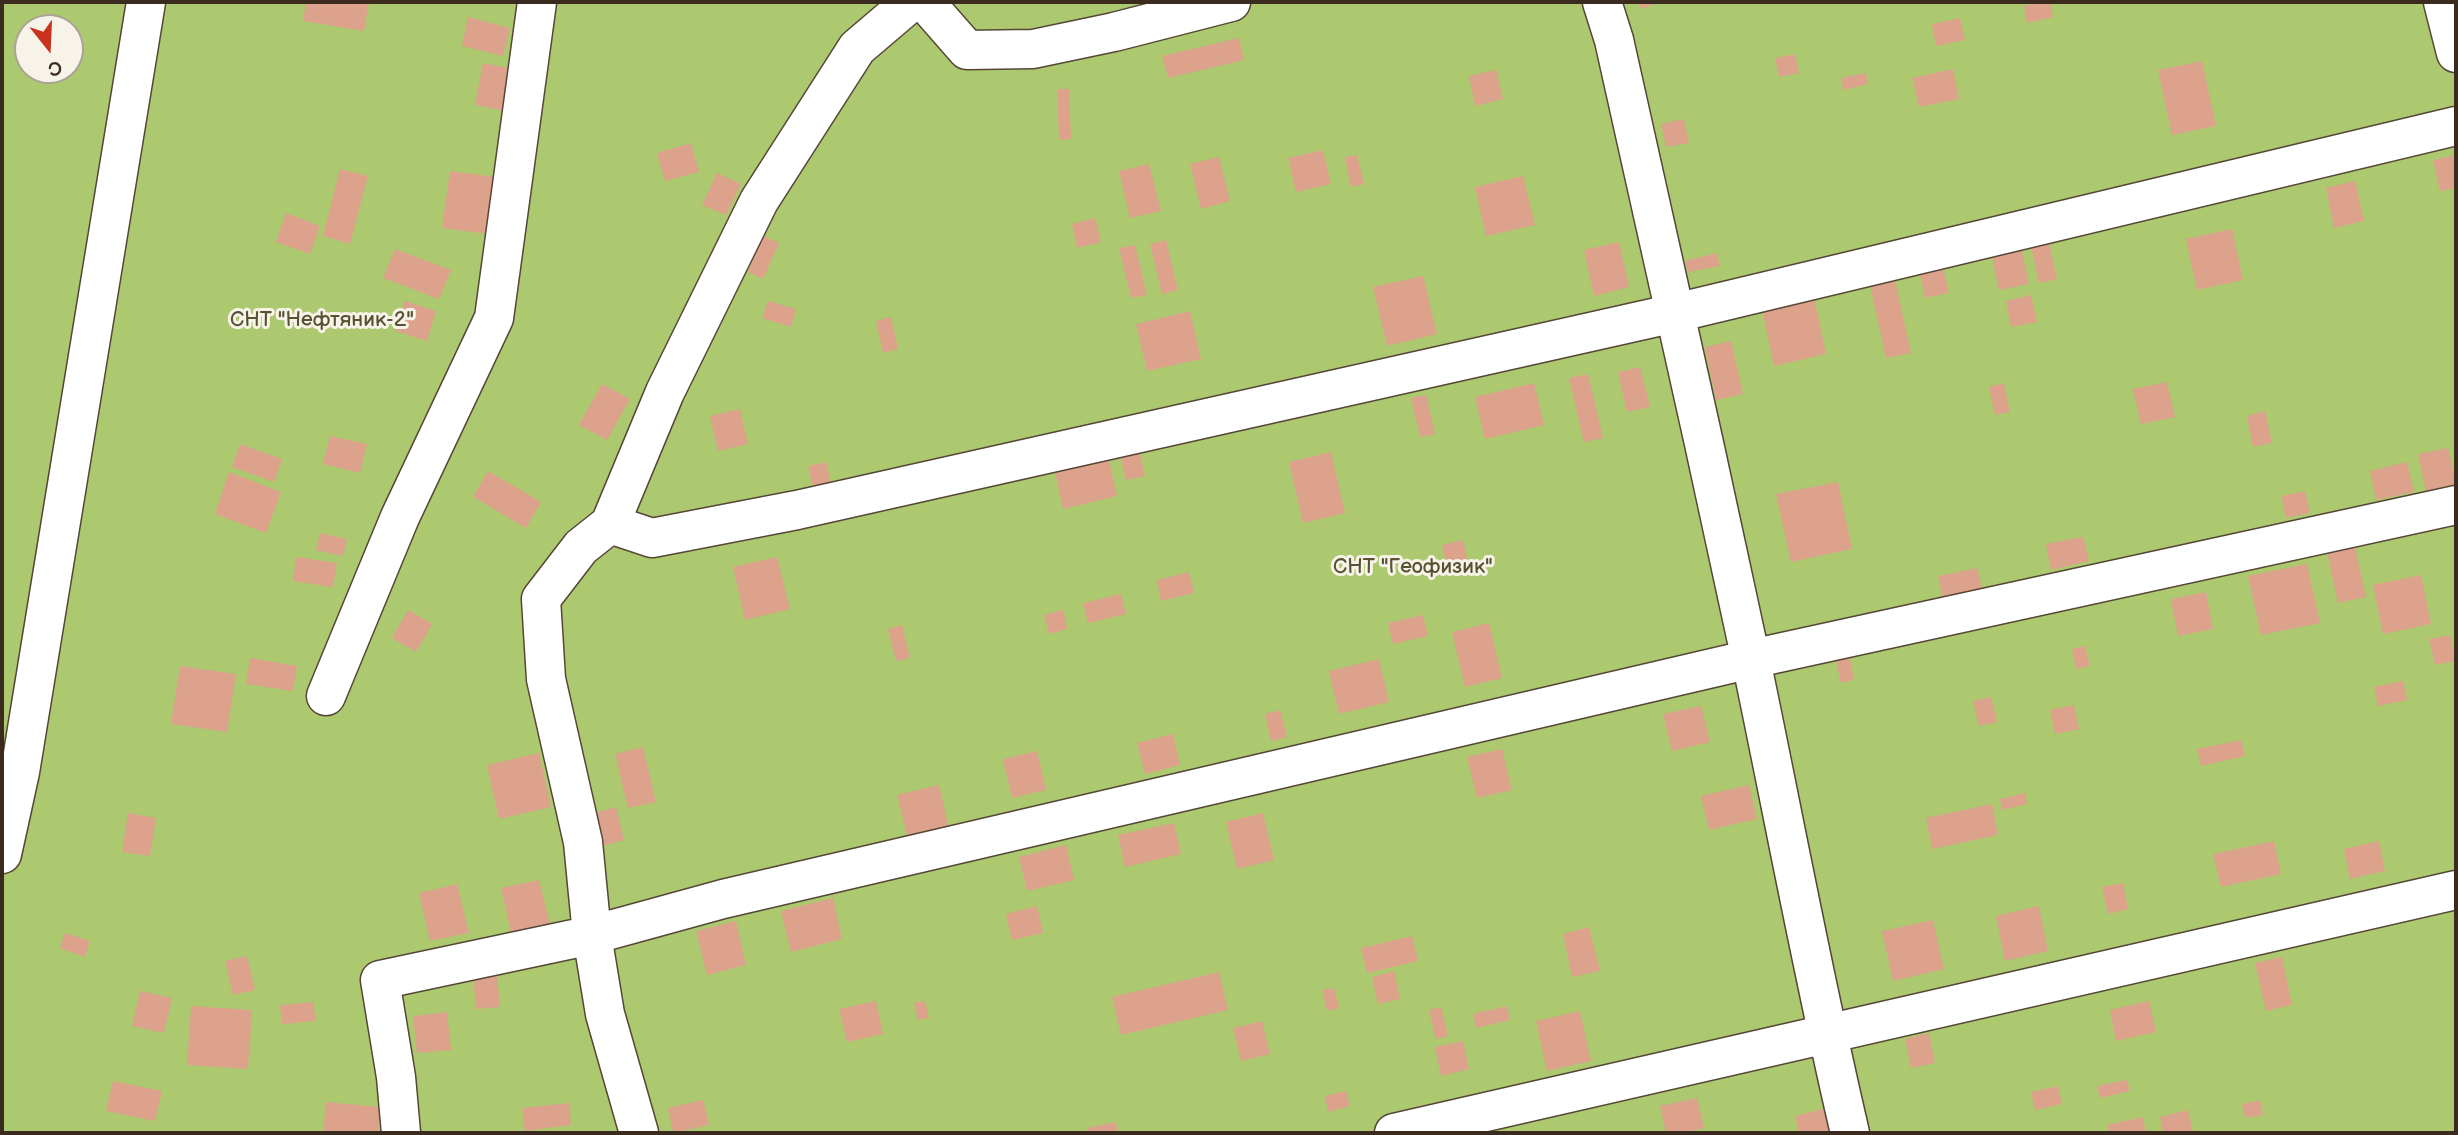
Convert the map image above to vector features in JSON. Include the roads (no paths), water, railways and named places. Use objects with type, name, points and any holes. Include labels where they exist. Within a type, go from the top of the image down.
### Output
[{"type":"street","points":[[2,854],[20,772],[146,2]]},
{"type":"street","points":[[326,696],[400,517],[494,318],[537,2]]},
{"type":"street","points":[[639,1133],[606,1014],[592,935],[583,842],[546,679],[541,599],[581,547],[610,524],[665,392],[760,201],[857,48],[911,2]]},
{"type":"street","points":[[925,2],[967,50],[1033,49],[1114,32],[1231,2]]},
{"type":"street","points":[[1602,2],[1614,40],[1751,659],[1826,1034],[1850,1133]]},
{"type":"street","points":[[2443,2],[2456,53]]},
{"type":"street","points":[[610,524],[652,538],[784,513],[1675,313],[2456,126]]},
{"type":"street","points":[[401,1133],[396,1077],[380,980],[592,935],[736,896],[1751,659],[2456,505]]},
{"type":"street","points":[[1394,1133],[2456,890]]},
{"type":"park label","name":"СНТ \"Нефтяник-2\"","points":[[322,321]]},
{"type":"park label","name":"СНТ \"Геофизик\"","points":[[1413,568]]}]
